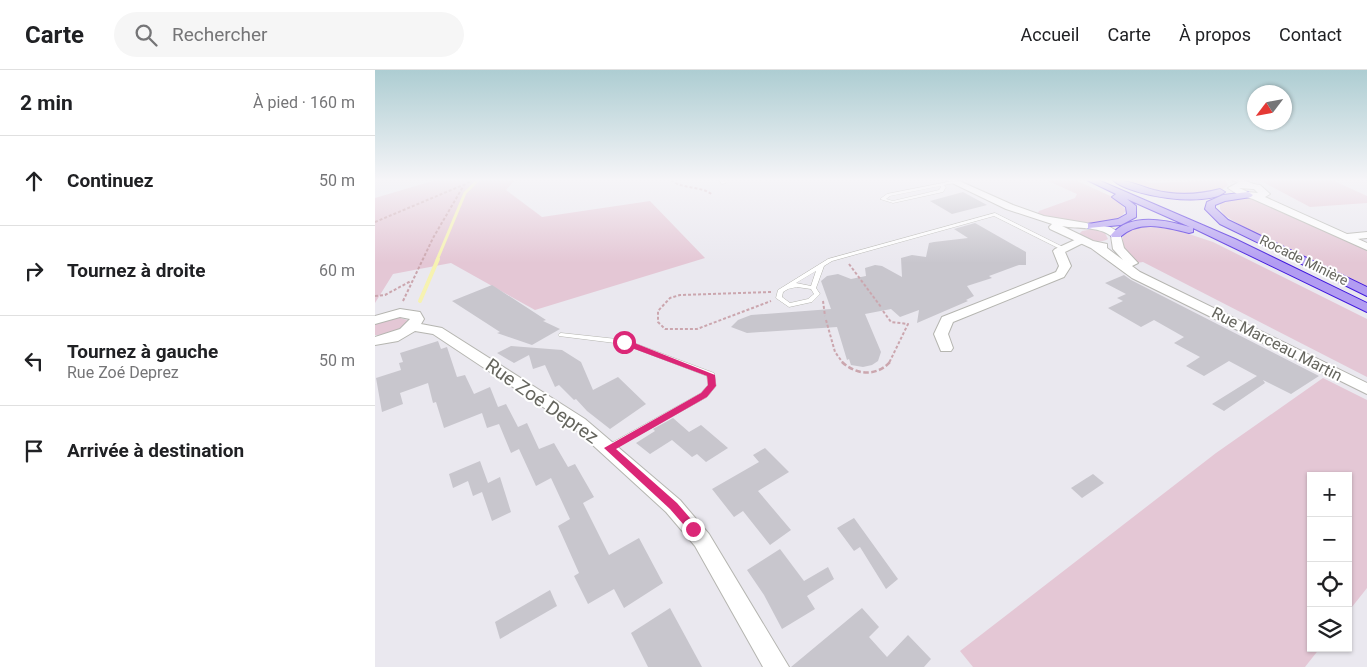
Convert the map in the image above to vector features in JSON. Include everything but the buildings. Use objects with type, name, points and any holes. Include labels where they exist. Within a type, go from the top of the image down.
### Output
[{"type":"highway","points":[[1087,226],[1125,220],[1132,215],[1131,208]]},
{"type":"highway","name":"Rocade Minière","points":[[1156,208],[1367,308]]},
{"type":"highway","name":"Rocade Minière","points":[[1174,208],[1224,229],[1367,297]]},
{"type":"highway","points":[[1209,208],[1224,222],[1367,292]]},
{"type":"highway","points":[[1116,238],[1123,229],[1140,224],[1181,227],[1344,296]]},
{"type":"street","name":"Rue Marceau Martin","points":[[1004,208],[1026,219],[1095,245],[1130,271],[1367,389]]},
{"type":"street","name":"Rue Marceau Martin","points":[[1012,208],[1033,216],[1108,230],[1116,238],[1121,252],[1133,264],[1154,280],[1186,298]]},
{"type":"street","points":[[1285,208],[1367,247]]},
{"type":"street","points":[[1295,208],[1347,237],[1367,234]]},
{"type":"street","points":[[946,348],[941,334],[947,320],[1060,274],[1065,266],[1059,252],[1075,238],[1073,229],[1087,226]]},
{"type":"street","name":"Rue Marceau Martin","points":[[1095,245],[1108,245],[1116,238]]},
{"type":"street","points":[[375,341],[394,337],[413,327],[417,319],[412,314],[400,313],[379,318]]},
{"type":"street","name":"Rue Zoé Deprez","points":[[413,327],[434,329],[567,414],[609,448],[673,506],[702,540],[777,667]]},
{"type":"lane","points":[[782,292],[821,266],[843,256],[995,214],[1062,248]]},
{"type":"lane","points":[[813,288],[821,266]]},
{"type":"lane","points":[[797,284],[813,288],[817,294],[815,298],[801,304],[789,305],[782,292],[797,284]]},
{"type":"lane","points":[[561,336],[624,342],[711,375],[712,386],[704,395],[609,448]]},
{"type":"path","points":[[375,222],[409,208]]},
{"type":"path","points":[[379,318],[402,307],[403,298],[433,238],[451,208]]},
{"type":"path","points":[[843,256],[881,307]]},
{"type":"path","points":[[375,296],[385,295],[412,280]]},
{"type":"path","points":[[782,292],[697,329],[665,329],[658,322],[658,311],[672,297],[686,294],[756,295],[782,292]]},
{"type":"path","points":[[815,298],[824,301],[825,316]]},
{"type":"path","points":[[826,320],[840,360],[852,370],[871,373],[887,366],[908,324],[891,322],[883,311]]},
{"type":"shaded area","points":[[375,208],[530,208],[542,217],[604,208],[657,208],[705,258],[535,310],[451,263],[393,274],[375,303]]},
{"type":"shaded area","points":[[1048,208],[1124,208],[1126,210],[1120,218],[1098,224],[1071,222],[1037,215],[1039,211]]},
{"type":"shaded area","points":[[1275,208],[1338,235],[1367,251],[1367,288],[1245,228],[1224,215],[1220,209]]},
{"type":"shaded area","points":[[1133,228],[1171,228],[1213,242],[1367,319],[1367,377],[1143,262],[1136,263],[1123,247],[1123,236]]},
{"type":"shaded area","points":[[1093,229],[1105,233],[1108,239],[1093,241],[1085,239],[1079,234],[1082,231]]},
{"type":"shaded area","points":[[397,317],[407,320],[402,327],[389,333],[375,335],[375,324]]},
{"type":"shaded area","points":[[1323,378],[1367,400],[1367,588],[1352,607],[1352,472],[1307,472],[1307,652],[1317,652],[1305,667],[973,667],[960,651],[1216,453]]},
{"type":"waterway","points":[[437,260],[459,208]]},
{"type":"waterway","points":[[420,301],[438,259]]},
{"type":"route","points":[[624,342],[711,375],[712,386],[704,395],[609,448],[673,506],[693,529]]}]
